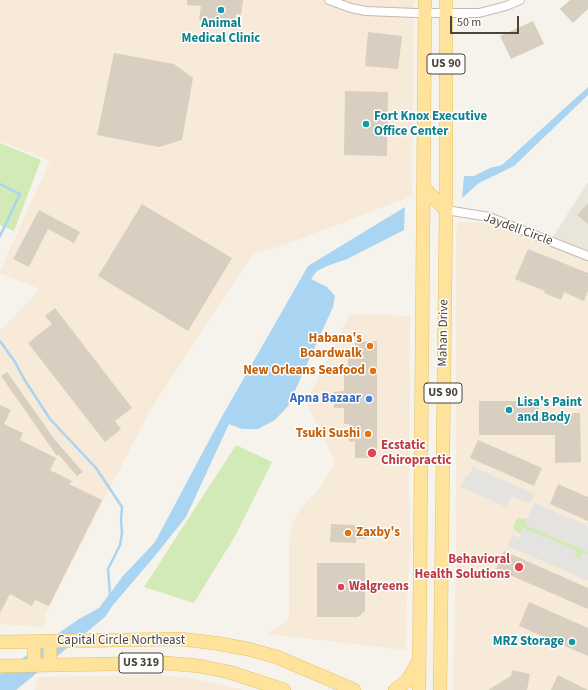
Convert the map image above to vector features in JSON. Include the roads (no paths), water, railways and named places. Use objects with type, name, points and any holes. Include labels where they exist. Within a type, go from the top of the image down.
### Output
[{"type":"main road","name":"Mahan Drive","points":[[418,690],[425,6]]},
{"type":"main road","name":"Mahan Drive","points":[[440,690],[446,210],[446,6]]},
{"type":"main road","points":[[446,173],[423,187],[446,210]]},
{"type":"main road","points":[[421,501],[442,501]]},
{"type":"main road","name":"Capital Circle Northeast","points":[[0,642],[180,639],[215,643],[277,658],[354,690]]},
{"type":"main road","points":[[50,641],[50,664]]},
{"type":"main road","points":[[34,642],[34,665]]},
{"type":"main road","points":[[395,690],[407,681],[419,660]]},
{"type":"main road","name":"Capital Circle Northeast","points":[[0,666],[166,662],[199,666],[229,672],[284,690]]},
{"type":"street","points":[[329,0],[351,8],[366,11],[425,6],[446,6],[479,13],[506,6],[520,0]]},
{"type":"street","name":"Jaydell Circle","points":[[446,210],[489,217],[588,256]]},
{"type":"water","points":[[588,87],[588,95],[514,166],[479,183],[462,198],[464,176],[474,176],[490,168],[502,165]]},
{"type":"water","points":[[405,207],[404,230],[347,259],[317,271],[311,279],[327,287],[335,296],[333,307],[288,406],[275,420],[258,429],[242,429],[229,424],[186,517],[113,605],[105,617],[16,690],[0,690],[0,674],[79,619],[99,608],[123,576],[155,542],[220,420],[308,266]]},
{"type":"waterway","points":[[0,184],[20,194],[0,236]]},
{"type":"waterway","points":[[0,341],[15,362],[24,379],[50,419],[96,468],[122,507],[122,533],[120,545],[108,569],[110,595]]},
{"type":"place","name":"Animal Medical Clinic","points":[[221,10]]},
{"type":"place","name":"Fort Knox Executive Office Center","points":[[366,124]]},
{"type":"place","name":"Habana's Boardwalk","points":[[370,346]]},
{"type":"place","name":"New Orleans Seafood","points":[[373,371]]},
{"type":"place","name":"Apna Bazaar","points":[[369,399]]},
{"type":"place","name":"Lisa's Paint and Body","points":[[509,410]]},
{"type":"place","name":"Tsuki Sushi","points":[[368,434]]},
{"type":"place","name":"Ecstatic Chiropractic","points":[[372,453]]},
{"type":"place","name":"Zaxby's","points":[[348,533]]},
{"type":"place","name":"Behavioral Health Solutions","points":[[519,567]]},
{"type":"place","name":"Walgreens","points":[[341,587]]},
{"type":"place","name":"MRZ Storage","points":[[572,642]]}]
